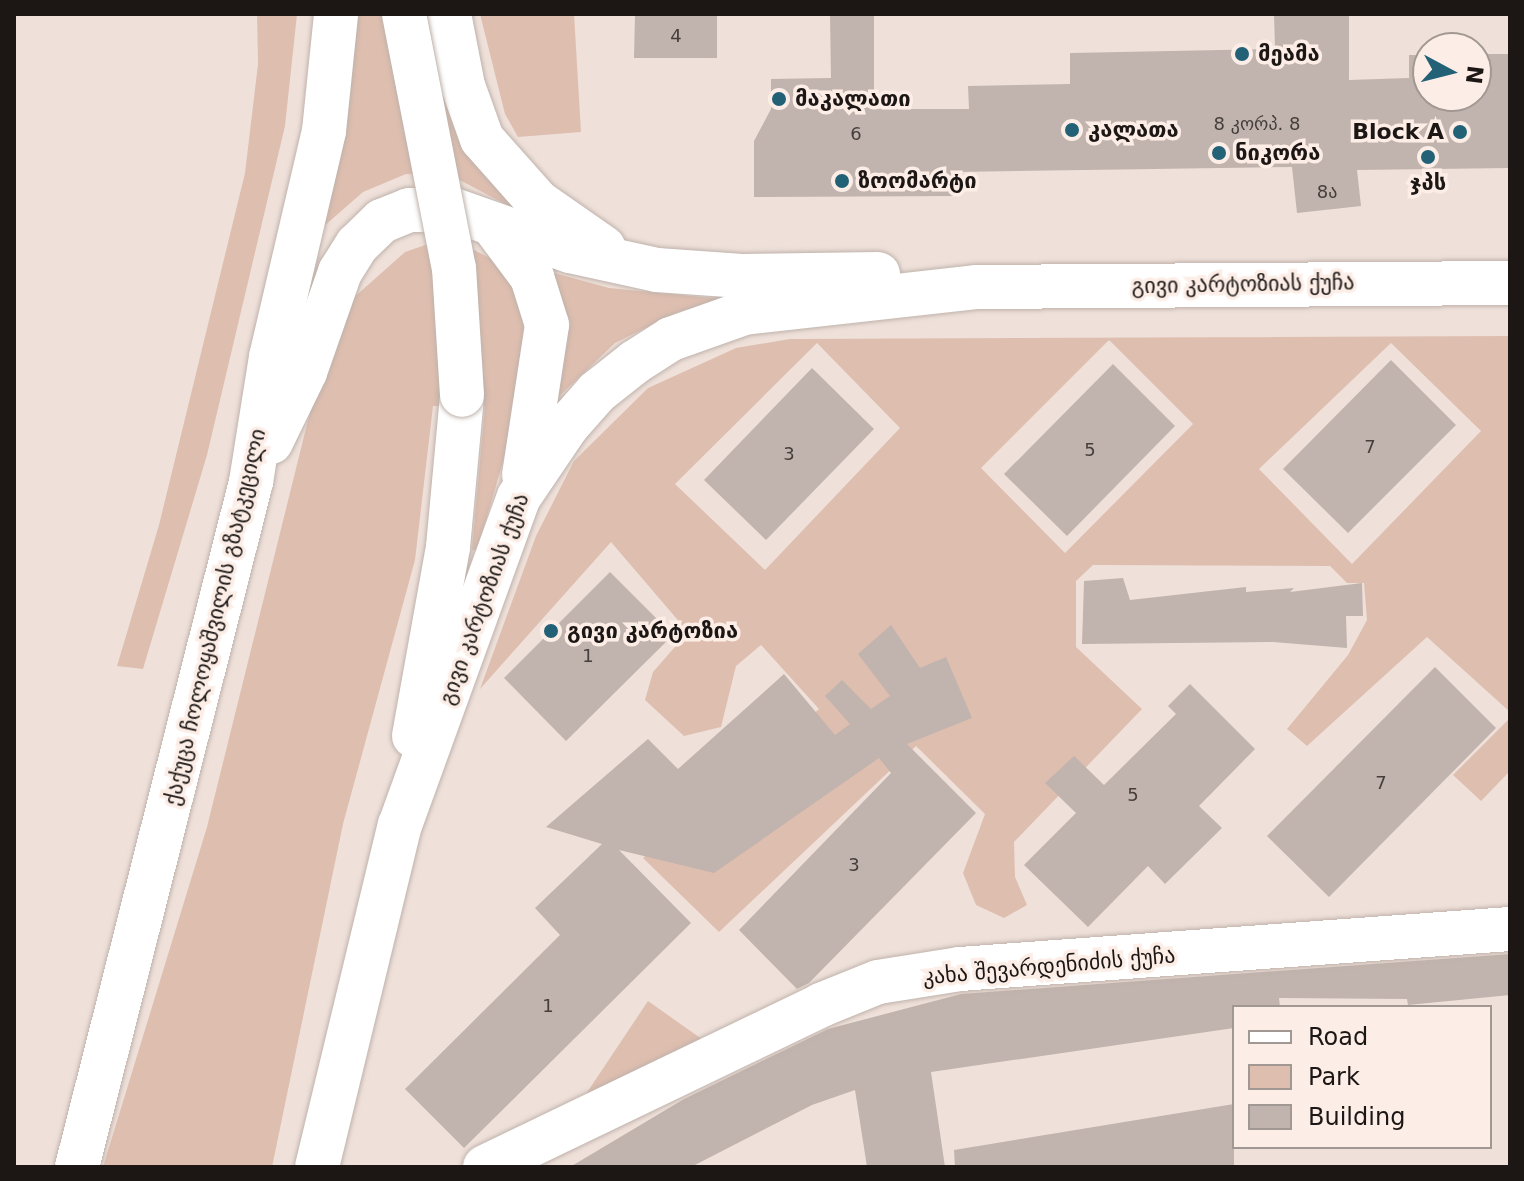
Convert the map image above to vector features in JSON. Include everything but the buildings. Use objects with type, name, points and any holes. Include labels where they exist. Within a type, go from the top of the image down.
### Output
[{"type":"main road","name":"ქაქუცა ჩოლოყაშვილის გზატკეცილი","points":[[77,1167],[251,482],[271,357],[324,131],[336,14]]},
{"type":"main road","points":[[400,825],[448,547],[462,395],[454,268],[404,14]]},
{"type":"main road","points":[[449,14],[471,114],[499,163],[538,202],[625,264]]},
{"type":"main road","name":"გივი კარტოზიას ქუჩა","points":[[251,482],[305,372],[340,272],[357,245],[382,221],[409,210],[437,207],[625,264],[742,276],[866,273],[976,287]]},
{"type":"main road","points":[[494,226],[532,277],[547,325],[519,497]]},
{"type":"main road","name":"გივი კარტოზიას ქუჩა","points":[[317,1167],[400,825],[519,497],[597,392],[671,339],[744,313],[976,287],[1510,283]]},
{"type":"main road","name":"კახა შევარდენიძის ქუჩა","points":[[485,1167],[821,1005],[878,982],[960,969],[1510,929]]},
{"type":"green space","points":[[257,14],[297,14],[285,126],[207,455],[143,669],[117,666],[159,525],[245,173],[258,64]]},
{"type":"green space","points":[[357,14],[431,14],[524,214],[452,176],[406,174],[363,192],[323,227],[350,97]]},
{"type":"green space","points":[[480,14],[574,14],[581,132],[518,137],[505,114]]},
{"type":"green space","points":[[458,242],[502,264],[530,312],[518,411],[477,550],[472,550],[485,406],[433,406],[415,560],[343,824],[272,1167],[103,1167],[207,827],[313,400],[351,300],[405,252],[431,243]]},
{"type":"green space","points":[[547,271],[609,288],[722,299],[678,312],[615,343],[553,402]]},
{"type":"green space","points":[[1510,336],[1510,712],[1427,637],[1307,746],[1287,729],[1348,655],[1367,620],[1364,583],[1347,583],[1330,566],[1093,565],[1076,581],[1076,647],[1142,709],[1014,842],[1015,877],[1027,905],[1004,918],[976,905],[963,873],[985,814],[916,746],[719,932],[643,858],[819,709],[761,645],[736,666],[721,727],[684,736],[645,700],[653,672],[688,632],[611,542],[480,689],[536,536],[574,461],[648,388],[736,348],[790,339]],"holes":[[[1109,340],[1193,424],[1065,553],[981,468]],[[817,343],[900,428],[765,570],[675,484]],[[1391,343],[1481,431],[1352,564],[1259,469]]]},
{"type":"green space","points":[[1510,718],[1510,771],[1481,801],[1453,775]]},
{"type":"green space","points":[[648,1001],[706,1042],[578,1106]]},
{"type":"place","name":"მეამა","points":[[1242,54]]},
{"type":"place","name":"მაკალათი","points":[[779,99]]},
{"type":"place","name":"კალათა","points":[[1072,130]]},
{"type":"place","name":"Block A","points":[[1460,132]]},
{"type":"place","name":"ნიკორა","points":[[1219,153]]},
{"type":"place","name":"ჯპს","points":[[1428,157]]},
{"type":"place","name":"ზოომარტი","points":[[842,181]]},
{"type":"place","name":"გივი კარტოზია","points":[[551,631]]}]
